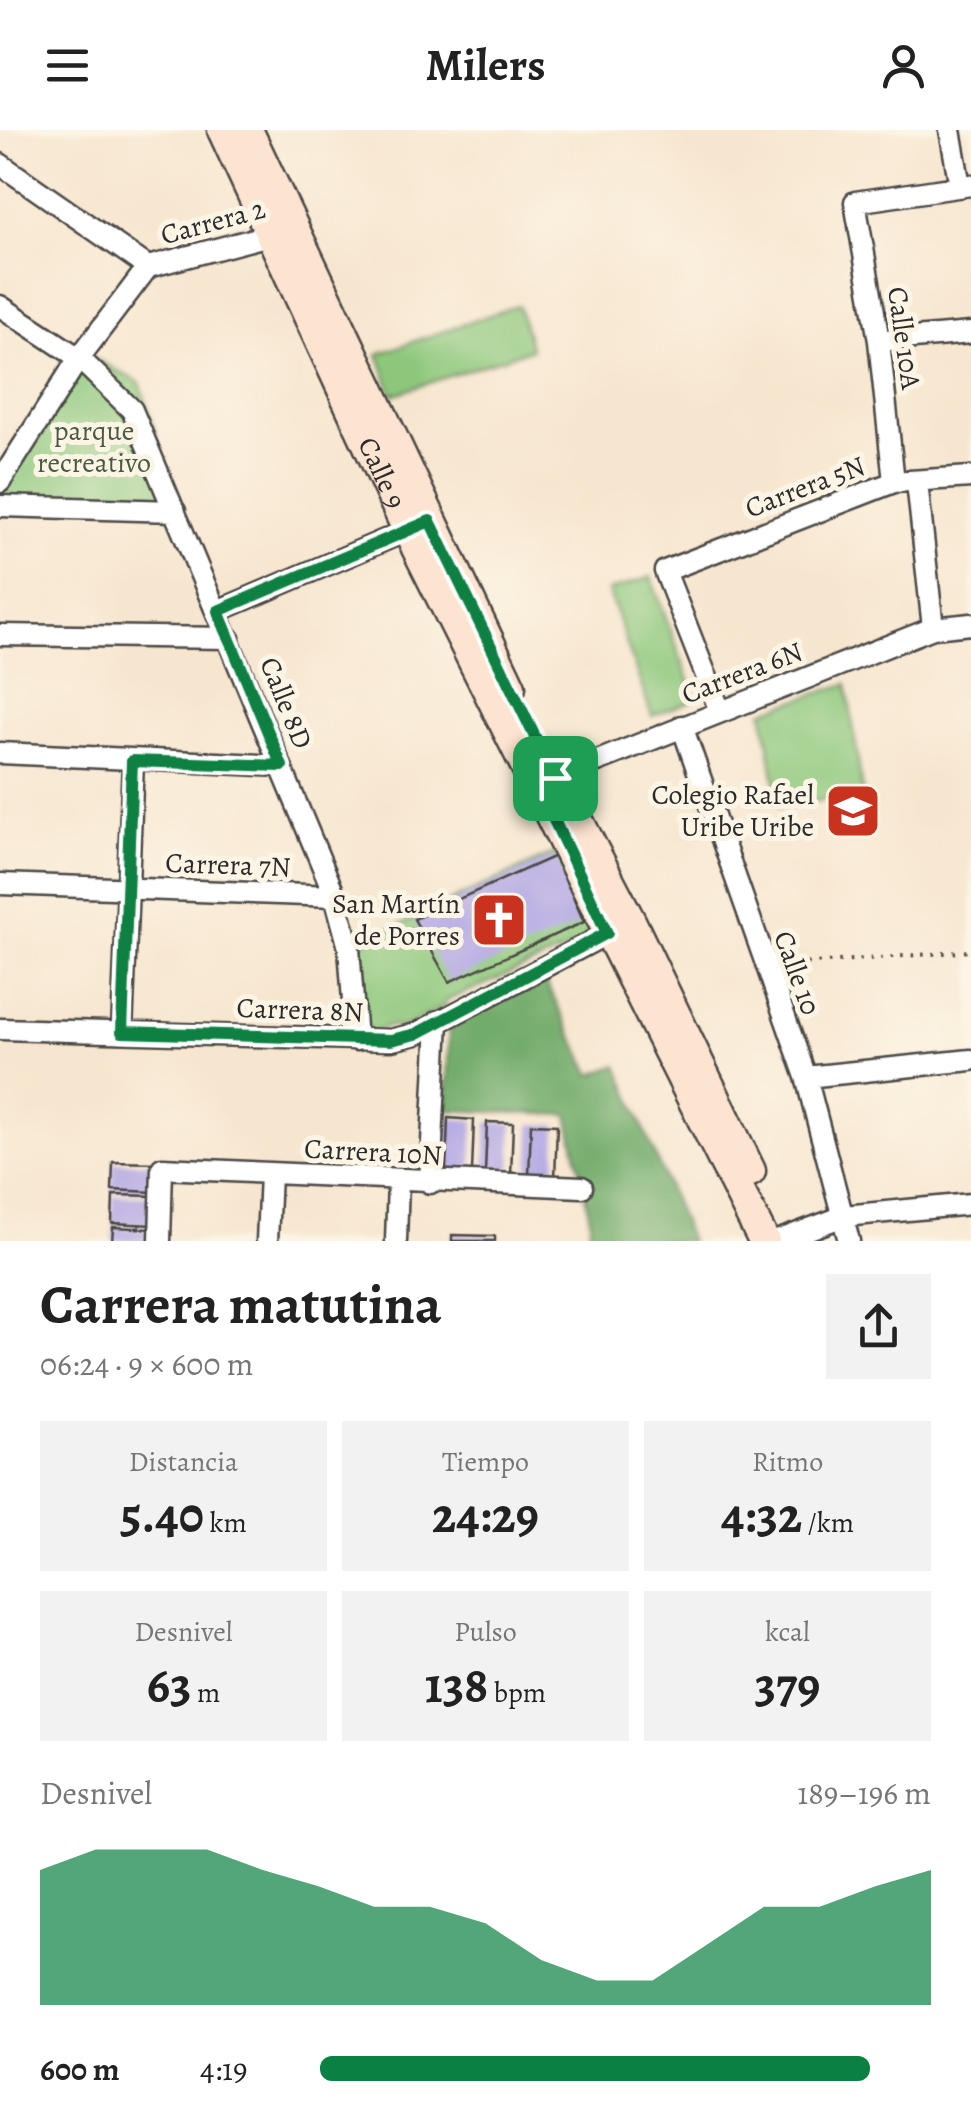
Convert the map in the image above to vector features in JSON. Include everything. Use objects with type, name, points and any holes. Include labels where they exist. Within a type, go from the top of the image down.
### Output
[{"type":"street","name":"Calle 9","points":[[223,130],[281,232],[419,526],[777,1240]]},
{"type":"street","name":"Calle 9","points":[[247,130],[281,232]]},
{"type":"street","points":[[950,130],[966,186]]},
{"type":"street","points":[[0,164],[148,267],[7,455],[0,482]]},
{"type":"street","name":"Calle 10A","points":[[894,482],[879,341],[855,202],[966,186]]},
{"type":"street","name":"Carrera 2","points":[[148,267],[281,232]]},
{"type":"street","name":"Calle 8D","points":[[0,306],[79,358],[132,410],[335,896],[350,948],[356,1040]]},
{"type":"street","points":[[879,341],[971,333]]},
{"type":"street","name":"Carrera 5N","points":[[720,711],[664,571],[894,482],[971,477]]},
{"type":"street","points":[[917,482],[933,628]]},
{"type":"street","points":[[0,506],[175,511]]},
{"type":"street","points":[[218,611],[419,526]]},
{"type":"street","name":"Carrera 6N","points":[[546,782],[933,628],[971,624]]},
{"type":"street","points":[[0,636],[229,638]]},
{"type":"street","name":"Calle 10","points":[[682,726],[806,1078],[848,1241]]},
{"type":"street","points":[[0,754],[282,766]]},
{"type":"street","points":[[122,1032],[132,761]]},
{"type":"street","name":"Carrera 7N","points":[[0,884],[335,896]]},
{"type":"street","name":"Carrera 8N","points":[[0,1029],[391,1040],[416,1034],[619,928]]},
{"type":"street","points":[[430,1183],[438,1021]]},
{"type":"street","points":[[806,1078],[971,1060]]},
{"type":"street","name":"Carrera 10N","points":[[160,1241],[162,1168],[582,1187]]},
{"type":"street","points":[[268,1241],[270,1174]]},
{"type":"street","points":[[396,1241],[398,1181]]},
{"type":"street","points":[[777,1240],[844,1216],[971,1204]]},
{"type":"path","points":[[766,967],[971,951]]},
{"type":"green space","points":[[518,305],[531,349],[393,395],[378,354]]},
{"type":"green space","name":"parque recreativo","points":[[83,352],[140,383],[178,502],[0,506],[0,483]]},
{"type":"green space","points":[[651,577],[696,699],[652,716],[608,591]]},
{"type":"green space","points":[[847,684],[863,795],[779,806],[763,711]]},
{"type":"green space","points":[[566,848],[607,933],[445,1001],[446,1005],[406,1026],[384,1027],[356,1040],[349,948]]},
{"type":"green space","points":[[544,979],[592,1075],[618,1065],[690,1241],[589,1241],[590,1219],[568,1115],[446,1110],[449,1028]]},
{"type":"building","name":"San Martín de Porres","points":[[555,856],[584,922],[449,982],[414,919]]},
{"type":"building","points":[[448,1118],[474,1120],[472,1172],[446,1170]]},
{"type":"building","points":[[487,1122],[513,1123],[511,1176],[485,1173]]},
{"type":"building","points":[[531,1124],[557,1125],[555,1178],[529,1176]]},
{"type":"building","points":[[113,1162],[156,1163],[154,1192],[112,1190]]},
{"type":"building","points":[[113,1195],[156,1196],[154,1225],[112,1223]]},
{"type":"building","points":[[113,1227],[155,1229],[155,1241],[112,1241]]},
{"type":"building","points":[[452,1235],[495,1236],[495,1241],[452,1241]]},
{"type":"place","name":"Colegio Rafael Uribe Uribe","points":[[853,811]]},
{"type":"place","name":"San Martín de Porres","points":[[499,920]]},
{"type":"route","points":[[430,521],[555,778],[538,786],[607,933],[416,1034],[391,1040],[122,1032],[132,761],[282,766],[218,611],[430,521]]}]
